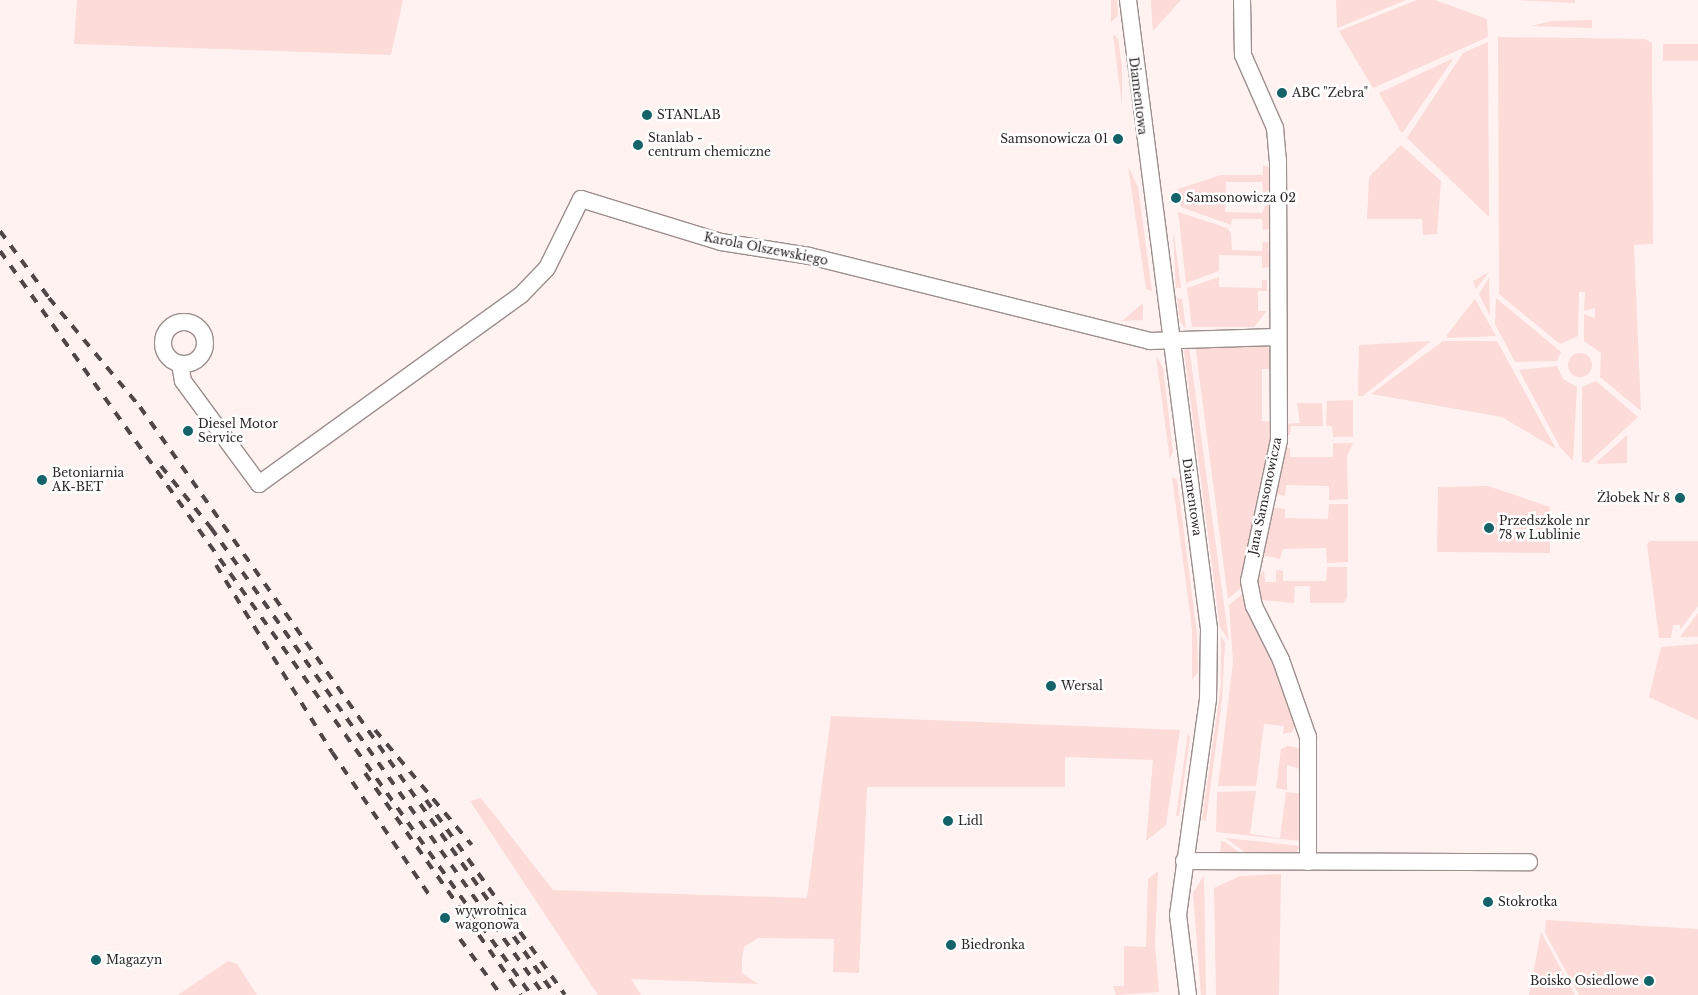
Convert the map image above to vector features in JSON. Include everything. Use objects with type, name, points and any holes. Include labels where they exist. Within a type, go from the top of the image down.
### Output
[{"type":"street","name":"Diamentowa","points":[[1128,0],[1210,654],[1178,915],[1188,995]]},
{"type":"street","name":"Jana Samsonowicza","points":[[1242,0],[1243,55],[1275,128],[1276,337],[1279,440],[1249,581],[1254,606],[1281,660],[1308,737],[1308,862]]},
{"type":"street","name":"Karola Olszewskiego","points":[[180,364],[182,381],[260,484],[521,295],[547,268],[581,199],[721,242],[809,256],[1124,336],[1150,341],[1171,339]]},
{"type":"street","points":[[1171,339],[1276,337]]},
{"type":"street","points":[[1184,861],[1529,862]]},
{"type":"shaded area","points":[[77,0],[403,0],[391,55],[74,44]]},
{"type":"shaded area","points":[[1111,0],[1117,0],[1118,15],[1111,23]]},
{"type":"shaded area","points":[[1151,0],[1181,0],[1153,31],[1152,21]]},
{"type":"shaded area","points":[[1336,0],[1406,0],[1337,28]]},
{"type":"shaded area","points":[[1417,0],[1435,0],[1487,19],[1488,37],[1373,88],[1339,31]]},
{"type":"shaded area","points":[[1514,0],[1575,0],[1575,3]]},
{"type":"shaded area","points":[[1592,20],[1592,28],[1531,26],[1553,21]]},
{"type":"shaded area","points":[[1113,34],[1118,39],[1122,66],[1122,105]]},
{"type":"shaded area","points":[[1498,37],[1645,39],[1652,43],[1653,244],[1634,245],[1641,411],[1600,377],[1601,353],[1584,341],[1584,314],[1595,318],[1595,308],[1584,311],[1585,292],[1579,292],[1578,336],[1560,344],[1499,294]]},
{"type":"shaded area","points":[[1488,42],[1489,217],[1407,138],[1463,53]]},
{"type":"shaded area","points":[[1663,44],[1698,44],[1698,61],[1663,61]]},
{"type":"shaded area","points":[[1454,58],[1403,132],[1401,132],[1379,93]]},
{"type":"shaded area","points":[[1401,145],[1441,181],[1437,234],[1423,235],[1422,219],[1367,219],[1369,177]]},
{"type":"shaded area","points":[[1263,165],[1270,168],[1272,188],[1263,193],[1262,182],[1226,182],[1225,212],[1262,213],[1266,204],[1271,207],[1269,229],[1263,230],[1262,219],[1232,219],[1231,225],[1181,207],[1178,189],[1221,175],[1263,175]]},
{"type":"shaded area","points":[[1128,166],[1138,187],[1152,291],[1146,289]]},
{"type":"shaded area","points":[[1178,212],[1227,228],[1231,233],[1232,250],[1262,251],[1263,242],[1268,242],[1270,267],[1262,268],[1262,256],[1219,255],[1219,271],[1186,283]]},
{"type":"shaded area","points":[[1174,235],[1181,288],[1176,288]]},
{"type":"shaded area","points":[[1489,272],[1476,289],[1473,281]]},
{"type":"shaded area","points":[[1219,277],[1219,287],[1262,288],[1262,280],[1267,280],[1267,291],[1258,291],[1258,311],[1267,311],[1254,327],[1192,327],[1187,288]]},
{"type":"shaded area","points":[[1489,278],[1490,316],[1479,294]]},
{"type":"shaded area","points":[[1177,298],[1182,299],[1186,329],[1180,321]]},
{"type":"shaded area","points":[[1496,298],[1561,352],[1557,361],[1515,362],[1495,324]]},
{"type":"shaded area","points":[[1475,299],[1496,336],[1447,338],[1447,335]]},
{"type":"shaded area","points":[[1143,303],[1143,320],[1122,321]]},
{"type":"shaded area","points":[[1431,341],[1363,396],[1358,396],[1359,345]]},
{"type":"shaded area","points":[[1443,341],[1497,341],[1556,449],[1502,417],[1371,394]]},
{"type":"shaded area","points":[[1195,344],[1265,344],[1271,352],[1271,369],[1262,369],[1262,421],[1272,422],[1271,445],[1244,585],[1228,599]]},
{"type":"shaded area","points":[[1189,346],[1229,641],[1220,627],[1184,351]]},
{"type":"shaded area","points":[[1575,353],[1585,353],[1592,360],[1592,370],[1585,377],[1575,377],[1568,370],[1568,360]]},
{"type":"shaded area","points":[[1156,356],[1163,368],[1173,451],[1170,460]]},
{"type":"shaded area","points":[[1557,366],[1563,379],[1577,387],[1573,461],[1560,447],[1519,370]]},
{"type":"shaded area","points":[[1596,381],[1638,417],[1588,463],[1582,462],[1582,387]]},
{"type":"shaded area","points":[[1353,400],[1353,437],[1333,437],[1332,426],[1326,426],[1327,401]]},
{"type":"shaded area","points":[[1297,403],[1322,403],[1323,426],[1291,426],[1290,435],[1286,435],[1283,424],[1300,423]]},
{"type":"shaded area","points":[[1627,435],[1627,463],[1598,464],[1597,462]]},
{"type":"shaded area","points":[[1333,443],[1353,443],[1347,456],[1348,499],[1329,500],[1329,486],[1286,485],[1285,496],[1275,494],[1285,447],[1290,448],[1290,457],[1333,457]]},
{"type":"shaded area","points":[[1172,477],[1177,479],[1197,633],[1198,672],[1192,680],[1192,629]]},
{"type":"shaded area","points":[[1488,486],[1550,507],[1550,553],[1437,552],[1438,487]]},
{"type":"shaded area","points":[[1329,504],[1348,504],[1348,562],[1327,563],[1326,548],[1283,549],[1280,559],[1262,555],[1271,507],[1285,509],[1285,518],[1328,519]]},
{"type":"shaded area","points":[[1650,541],[1698,541],[1698,606],[1680,630],[1680,625],[1673,625],[1671,638],[1659,638],[1647,544]]},
{"type":"shaded area","points":[[1327,567],[1347,567],[1347,598],[1343,603],[1310,603],[1310,586],[1295,586],[1294,603],[1261,600],[1258,578],[1264,570],[1265,582],[1276,582],[1276,570],[1283,571],[1283,581],[1326,581]]},
{"type":"shaded area","points":[[1246,591],[1296,723],[1292,732],[1283,734],[1284,726],[1264,724],[1256,786],[1218,786],[1233,662],[1229,605]]},
{"type":"shaded area","points":[[1698,613],[1698,637],[1680,637]]},
{"type":"shaded area","points":[[1221,636],[1225,643],[1222,700],[1206,821],[1202,820],[1221,685]]},
{"type":"shaded area","points":[[1698,644],[1698,720],[1649,697],[1661,647]]},
{"type":"shaded area","points":[[831,716],[1180,730],[1166,825],[1146,841],[1153,760],[1065,757],[1065,787],[867,787],[859,973],[833,972],[834,939],[758,938],[744,947],[742,973],[758,984],[631,979],[641,995],[598,995],[470,801],[481,798],[553,890],[807,898]]},
{"type":"shaded area","points":[[1188,733],[1190,737],[1179,816],[1176,816]]},
{"type":"shaded area","points":[[1288,746],[1299,748],[1303,770],[1287,765],[1287,790],[1276,788],[1281,749]]},
{"type":"shaded area","points":[[1256,791],[1250,834],[1280,838],[1286,792],[1303,794],[1301,841],[1216,832],[1217,792]]},
{"type":"shaded area","points":[[1226,838],[1300,846],[1295,855],[1251,857]]},
{"type":"shaded area","points":[[1221,841],[1225,842],[1246,857],[1220,857]]},
{"type":"shaded area","points":[[1158,871],[1155,943],[1159,992],[1116,995],[1113,986],[1124,986],[1124,946],[1146,947],[1148,879]]},
{"type":"shaded area","points":[[1281,874],[1279,995],[1216,995],[1214,888],[1240,876]]},
{"type":"shaded area","points":[[1204,875],[1206,995],[1201,995],[1193,893]]},
{"type":"shaded area","points":[[1546,920],[1698,929],[1698,995],[1579,995],[1545,933]]},
{"type":"shaded area","points":[[1541,932],[1575,995],[1529,995]]},
{"type":"shaded area","points":[[228,961],[237,964],[257,995],[178,995]]},
{"type":"railway","points":[[0,231],[49,298],[140,407],[555,995]]},
{"type":"railway","points":[[0,251],[531,995]]},
{"type":"railway","points":[[161,466],[211,528],[544,995]]},
{"type":"railway","points":[[216,565],[332,752],[430,896]]},
{"type":"railway","points":[[375,730],[472,845]]},
{"type":"railway","points":[[365,773],[521,995]]},
{"type":"railway","points":[[426,800],[565,995]]},
{"type":"railway","points":[[460,939],[501,995]]},
{"type":"place","name":"ABC \"Zebra\"","points":[[1282,93]]},
{"type":"place","name":"STANLAB","points":[[647,115]]},
{"type":"place","name":"Samsonowicza 01","points":[[1118,139]]},
{"type":"place","name":"Stanlab - centrum chemiczne","points":[[638,145]]},
{"type":"place","name":"Samsonowicza 02","points":[[1176,198]]},
{"type":"place","name":"Diesel Motor Service","points":[[188,431]]},
{"type":"place","name":"Betoniarnia AK-BET","points":[[42,480]]},
{"type":"place","name":"Żłobek Nr 8","points":[[1680,498]]},
{"type":"place","name":"Przedszkole nr 78 w Lublinie","points":[[1489,528]]},
{"type":"place","name":"Wersal","points":[[1051,686]]},
{"type":"place","name":"Lidl","points":[[948,821]]},
{"type":"place","name":"Stokrotka","points":[[1488,902]]},
{"type":"place","name":"wywrotnica wagonowa","points":[[445,918]]},
{"type":"place","name":"Biedronka","points":[[951,945]]},
{"type":"place","name":"Magazyn","points":[[96,960]]},
{"type":"place","name":"Boisko Osiedlowe","points":[[1649,981]]}]
